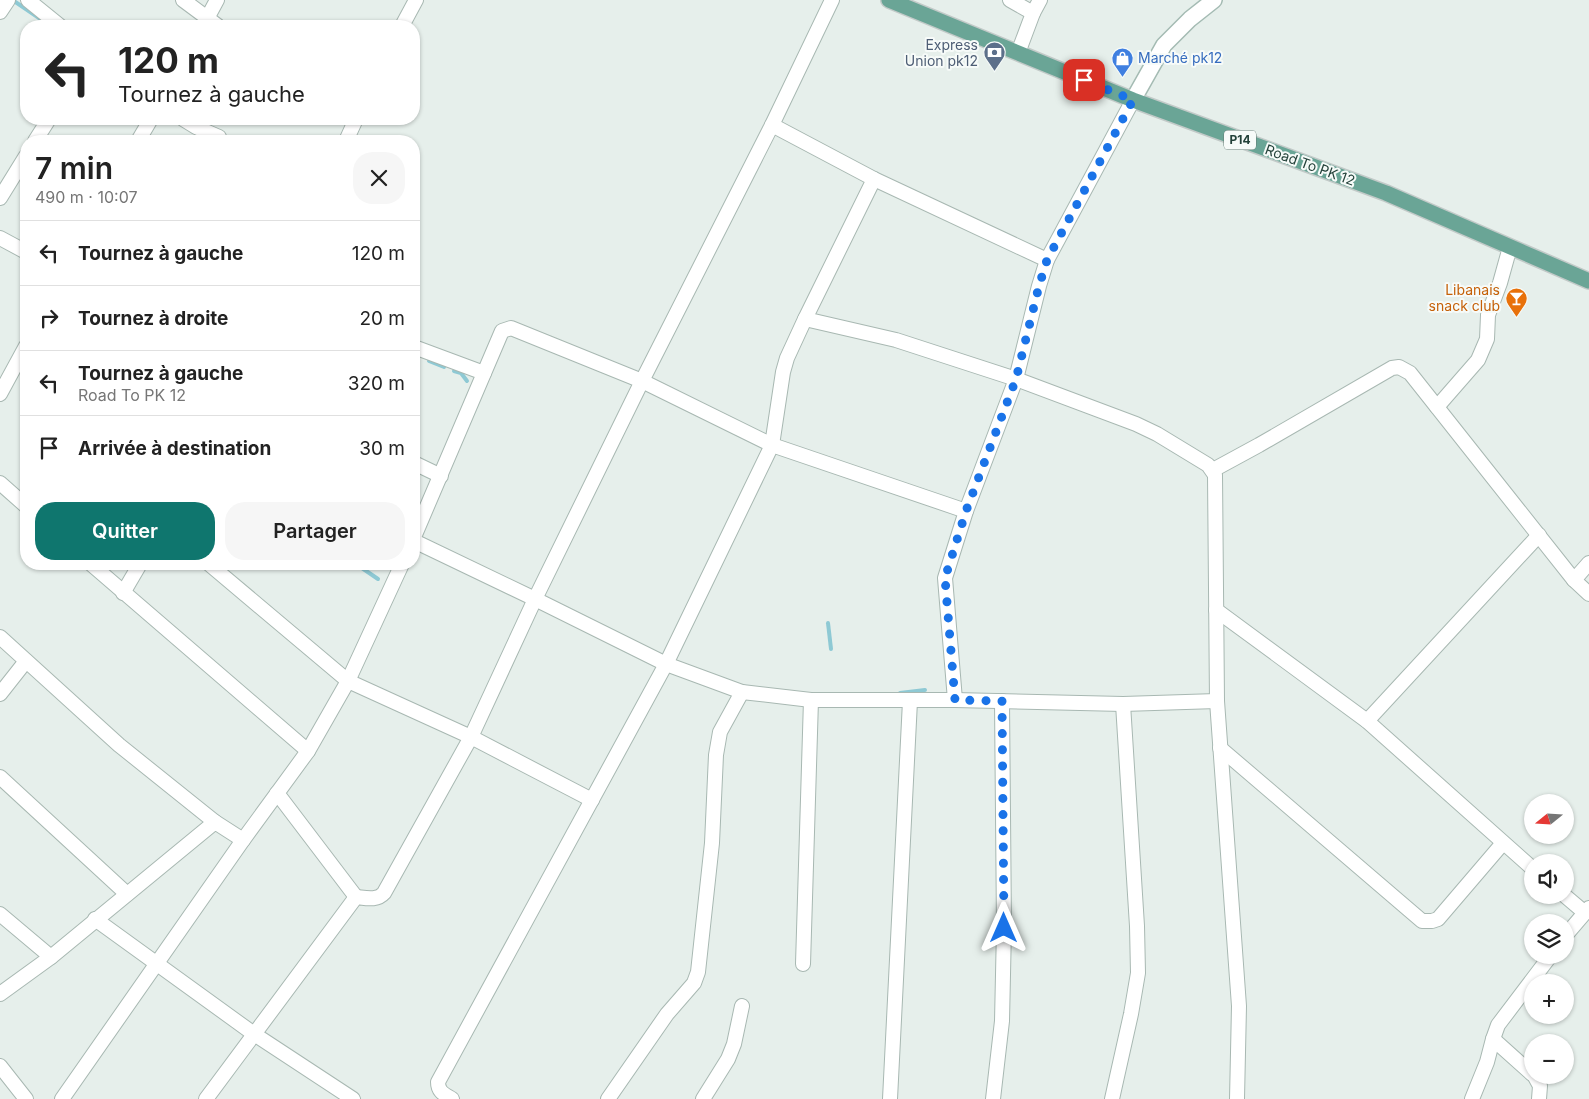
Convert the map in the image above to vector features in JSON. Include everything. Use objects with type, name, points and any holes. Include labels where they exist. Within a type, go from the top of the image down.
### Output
[{"type":"main road","name":"Road To PK 12","points":[[889,0],[1133,100],[1386,193],[1589,281]]},
{"type":"main road","points":[[1133,100],[1164,45],[1190,19],[1214,0]]},
{"type":"street","points":[[0,12],[8,0]]},
{"type":"street","points":[[28,0],[53,20]]},
{"type":"street","points":[[182,0],[204,20]]},
{"type":"street","points":[[210,20],[217,0]]},
{"type":"street","points":[[405,20],[416,0]]},
{"type":"street","points":[[277,793],[356,897],[375,899],[381,897],[471,737],[535,599],[642,381],[772,125],[832,0]]},
{"type":"street","points":[[1010,0],[1033,13]]},
{"type":"street","points":[[1018,53],[1040,0]]},
{"type":"street","points":[[955,700],[944,583],[966,511],[1016,379],[1047,260],[1133,100]]},
{"type":"street","points":[[193,125],[214,135]]},
{"type":"street","points":[[772,125],[874,179],[1047,260]]},
{"type":"street","points":[[0,198],[20,166]]},
{"type":"street","points":[[452,1099],[440,1092],[438,1082],[666,664],[772,445],[787,358],[804,319],[874,179]]},
{"type":"street","points":[[0,238],[20,249]]},
{"type":"street","points":[[1437,407],[1478,360],[1487,339],[1488,315],[1500,284],[1510,247]]},
{"type":"street","points":[[804,319],[896,340],[1016,379],[1143,428],[1166,440],[1213,470],[1215,475],[1217,701],[1239,1006],[1237,1099]]},
{"type":"street","points":[[420,523],[502,331],[511,328],[642,381],[772,445],[966,511]]},
{"type":"street","points":[[420,349],[484,374]]},
{"type":"street","points":[[0,394],[20,357]]},
{"type":"street","points":[[1213,470],[1392,368],[1399,367],[1410,373],[1574,580],[1589,594]]},
{"type":"street","points":[[420,466],[441,476]]},
{"type":"street","points":[[0,483],[20,501]]},
{"type":"street","points":[[1367,722],[1539,535]]},
{"type":"street","points":[[420,544],[666,664],[742,692],[811,700],[955,700],[1123,704],[1217,701]]},
{"type":"street","points":[[1574,580],[1589,563]]},
{"type":"street","points":[[97,570],[308,751]]},
{"type":"street","points":[[123,593],[136,570]]},
{"type":"street","points":[[216,570],[348,681],[471,737],[592,800]]},
{"type":"street","points":[[62,1099],[243,840],[308,751],[348,681],[393,570]]},
{"type":"street","points":[[1216,610],[1367,722],[1524,861]]},
{"type":"street","points":[[0,637],[119,745],[215,822],[243,840]]},
{"type":"street","points":[[0,694],[26,660]]},
{"type":"street","points":[[608,1099],[668,1014],[694,983],[698,972],[712,843],[716,755],[723,726],[742,692]]},
{"type":"street","points":[[803,964],[811,700]]},
{"type":"street","points":[[890,1099],[910,701]]},
{"type":"street","points":[[993,1099],[1002,1021],[1004,928],[1002,701]]},
{"type":"street","points":[[1112,1099],[1138,973],[1137,926],[1123,704]]},
{"type":"street","points":[[1220,748],[1422,920],[1432,921],[1438,919],[1503,843]]},
{"type":"street","points":[[0,777],[127,894]]},
{"type":"street","points":[[0,994],[51,957],[215,822]]},
{"type":"street","points":[[206,1099],[356,897]]},
{"type":"street","points":[[1574,902],[1587,910],[1574,925]]},
{"type":"street","points":[[0,914],[51,957]]},
{"type":"street","points":[[96,919],[254,1034],[352,1099]]},
{"type":"street","points":[[1472,1099],[1487,1062],[1492,1039],[1498,1025],[1544,964]]},
{"type":"street","points":[[703,1099],[728,1059],[734,1044],[742,1006]]},
{"type":"street","points":[[1492,1039],[1524,1066]]},
{"type":"street","points":[[0,1066],[26,1099]]},
{"type":"street","points":[[1539,1084],[1539,1099]]},
{"type":"waterway","points":[[14,1],[42,20]]},
{"type":"waterway","points":[[429,361],[444,367]]},
{"type":"waterway","points":[[454,371],[461,373],[467,381]]},
{"type":"waterway","points":[[365,570],[378,579]]},
{"type":"waterway","points":[[828,623],[831,649]]},
{"type":"waterway","points":[[900,693],[925,690]]},
{"type":"place","name":"Express Union pk12","points":[[994,72]]},
{"type":"place","name":"Marché pk12","points":[[1122,77]]},
{"type":"place","name":"Libanais snack club","points":[[1516,317]]},
{"type":"route","points":[[1004,928],[1002,701],[955,700],[944,583],[966,511],[1016,379],[1047,260],[1133,100],[1084,80]]}]
